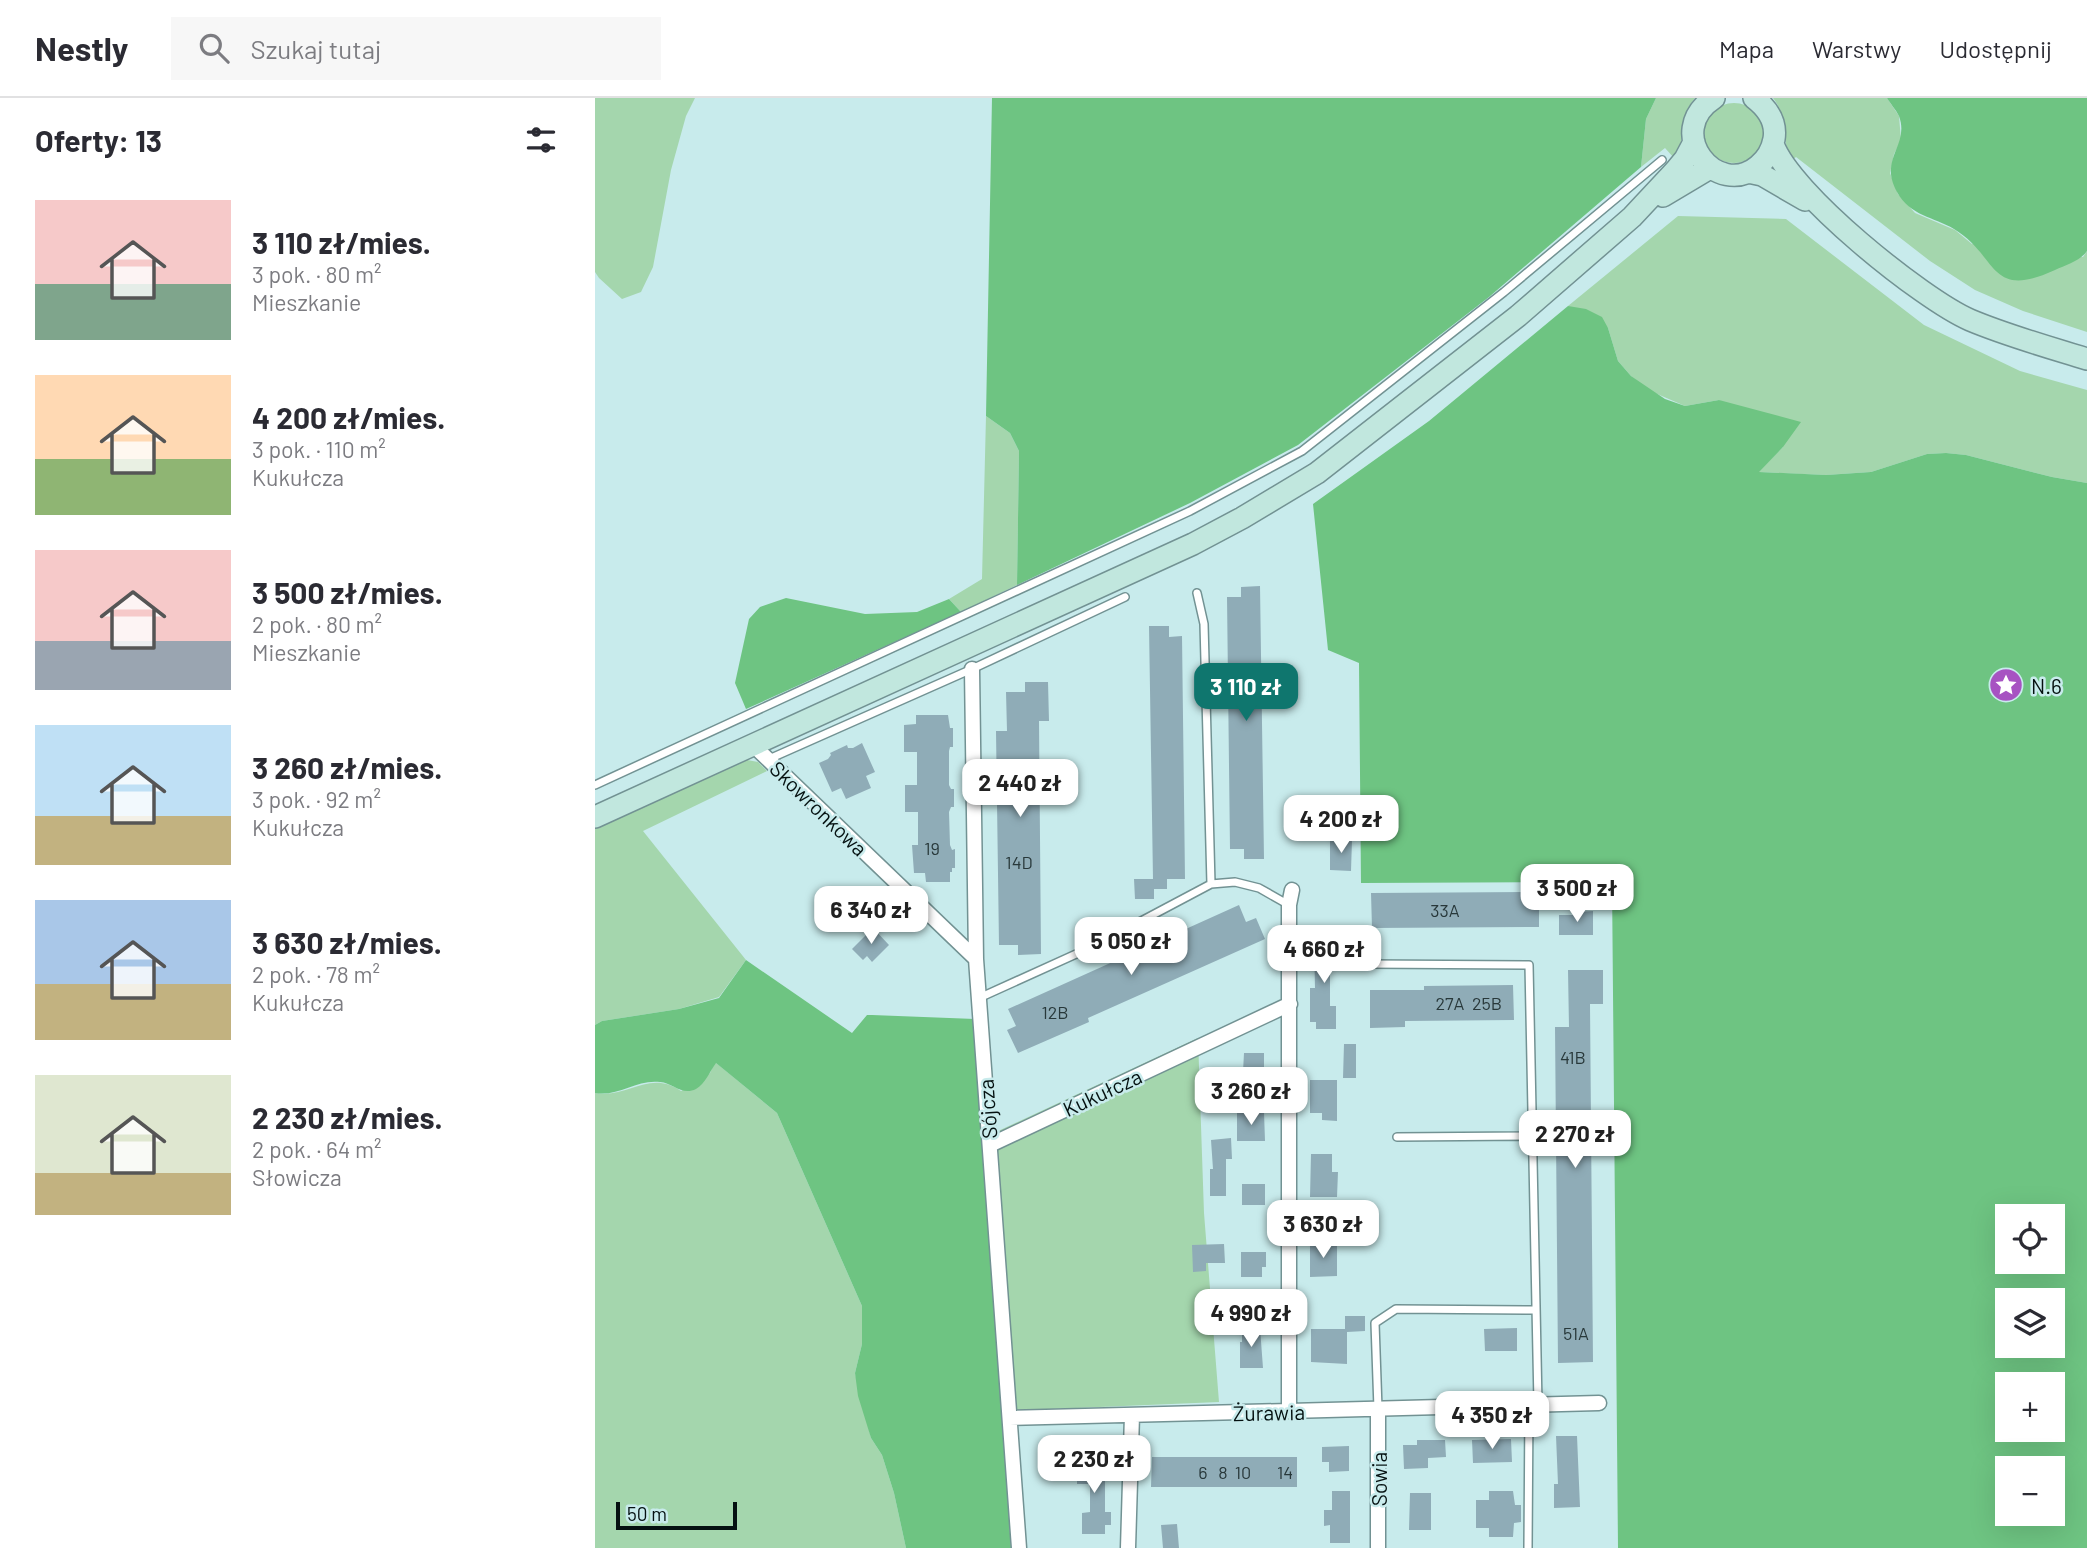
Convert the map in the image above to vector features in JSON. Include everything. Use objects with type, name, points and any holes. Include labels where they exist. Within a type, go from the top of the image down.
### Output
[{"type":"main road","points":[[1714,98],[1698,113],[1693,124],[1693,142],[1701,159],[1710,168],[1725,174],[1748,172],[1762,175],[1831,216]]},
{"type":"main road","points":[[1754,98],[1769,112],[1773,122],[1773,144],[1778,157],[1790,173],[1831,216],[1899,274],[1968,319],[2087,359]]},
{"type":"main road","points":[[595,817],[760,752],[1193,544],[1317,473],[1518,316],[1632,217],[1675,172],[1693,142]]},
{"type":"main road","points":[[1748,172],[1767,158],[1773,144]]},
{"type":"main road","points":[[1632,217],[1710,168]]},
{"type":"street","name":"Sójcza","points":[[972,669],[976,959],[1019,1548]]},
{"type":"street","name":"Skowronkowa","points":[[760,752],[976,959]]},
{"type":"street","points":[[1289,1411],[1289,905],[1292,890]]},
{"type":"street","name":"Kukułcza","points":[[990,1145],[1290,1004]]},
{"type":"street","name":"Żurawia","points":[[1010,1418],[1598,1403]]},
{"type":"street","name":"Sowia","points":[[1378,1409],[1378,1548]]},
{"type":"street","points":[[1128,1548],[1132,1415]]},
{"type":"lane","points":[[595,785],[1190,511],[1302,451],[1504,292],[1662,160]]},
{"type":"lane","points":[[1197,593],[1204,624],[1211,884]]},
{"type":"lane","points":[[760,752],[972,669],[1125,597]]},
{"type":"lane","points":[[979,998],[1096,945],[1211,884],[1235,882],[1259,888],[1289,905]]},
{"type":"lane","points":[[1366,964],[1529,965],[1536,1310],[1528,1548]]},
{"type":"lane","points":[[1397,1137],[1533,1136]]},
{"type":"lane","points":[[1378,1409],[1375,1323],[1397,1309],[1536,1310]]},
{"type":"green space","points":[[595,98],[695,98],[686,116],[671,170],[653,267],[641,292],[622,299],[595,272]]},
{"type":"green space","points":[[992,98],[1656,98],[1646,119],[1641,167],[1489,297],[1298,445],[1190,503],[1017,585],[1019,451],[1010,433],[986,416]]},
{"type":"green space","points":[[1656,98],[1695,98],[1685,114],[1681,143],[1674,158],[1665,148],[1641,167],[1646,119]]},
{"type":"green space","points":[[1773,98],[1887,98],[1899,116],[1901,140],[1894,154],[1890,173],[1898,194],[1915,213],[1955,230],[1972,244],[2083,257],[2087,251],[2087,332],[2023,311],[1975,290],[1930,261],[1796,157],[1791,161],[1781,113]]},
{"type":"green space","points":[[1887,98],[2087,98],[2087,251],[2073,262],[2033,278],[2005,278],[1969,240],[1954,229],[1915,211],[1902,200],[1892,180],[1892,161],[1901,136],[1901,126],[1899,116]]},
{"type":"green space","points":[[1734,103],[1751,108],[1759,116],[1764,133],[1759,150],[1751,158],[1734,163],[1717,158],[1709,150],[1704,133],[1709,116],[1717,108]]},
{"type":"green space","points":[[1678,216],[1786,219],[1924,325],[2020,371],[2087,390],[2087,483],[1966,455],[1946,453],[1927,454],[1871,472],[1826,475],[1758,472],[1783,447],[1719,400],[1685,406],[1648,390],[1618,361],[1608,328],[1568,306]]},
{"type":"green space","points":[[1568,306],[1586,309],[1602,317],[1618,361],[1631,376],[1665,399],[1685,406],[1719,400],[1801,422],[1783,447],[1759,472],[1826,475],[1871,472],[1927,454],[1946,453],[1966,455],[2087,483],[2087,1548],[1618,1548],[1612,882],[1361,883],[1359,663],[1328,650],[1313,504],[1429,421]]},
{"type":"green space","points":[[986,416],[1010,433],[1019,451],[1017,585],[961,612],[949,599],[982,579]]},
{"type":"green space","points":[[786,598],[865,614],[917,612],[949,599],[961,612],[746,709],[735,683],[749,619],[760,607]]},
{"type":"green space","points":[[742,759],[758,762],[767,771],[643,831],[746,960],[719,997],[679,1009],[602,1021],[595,1025],[595,827]]},
{"type":"green space","points":[[746,960],[852,1033],[867,1015],[975,1019],[1011,1548],[906,1548],[894,1493],[882,1455],[871,1438],[858,1396],[855,1373],[862,1344],[862,1306],[777,1113],[716,1063],[702,1084],[691,1091],[652,1082],[612,1093],[595,1093],[595,1025],[602,1021],[679,1009],[719,998]]},
{"type":"green space","points":[[1198,1038],[1204,1213],[1219,1402],[1001,1411],[981,1139]]},
{"type":"green space","points":[[715,1062],[777,1113],[862,1306],[862,1344],[855,1373],[871,1438],[882,1455],[894,1493],[906,1548],[595,1548],[595,1093],[607,1094],[659,1083],[681,1091],[710,1073]]},
{"type":"building","points":[[1260,586],[1264,859],[1244,859],[1244,849],[1230,849],[1227,597],[1241,597],[1241,587]]},
{"type":"building","points":[[1149,626],[1169,626],[1169,637],[1182,636],[1185,879],[1167,879],[1167,889],[1154,889],[1154,899],[1135,899],[1134,879],[1153,879]]},
{"type":"building","points":[[1025,682],[1048,682],[1049,721],[1039,721],[1041,954],[1018,955],[1018,945],[999,945],[996,731],[1007,731],[1006,692],[1025,692]]},
{"type":"building","points":[[916,715],[948,715],[950,728],[953,728],[953,747],[950,747],[949,751],[949,785],[954,789],[954,807],[951,807],[949,812],[950,845],[952,850],[955,849],[955,868],[950,872],[950,882],[926,882],[925,873],[914,873],[912,845],[918,845],[918,812],[905,812],[905,785],[917,785],[917,752],[904,752],[904,725],[916,724]]},
{"type":"building","points":[[862,743],[875,772],[866,776],[871,788],[846,799],[841,788],[832,792],[819,763],[828,759],[830,753],[847,745],[848,748],[853,748]]},
{"type":"building","points":[[1310,814],[1333,814],[1333,834],[1310,834]]},
{"type":"building","points":[[1330,840],[1352,840],[1351,871],[1330,870]]},
{"type":"building","points":[[1539,892],[1539,927],[1372,928],[1371,893]]},
{"type":"building","points":[[1239,905],[1246,922],[1256,918],[1265,939],[1088,1018],[1089,1022],[1018,1053],[1007,1030],[1016,1026],[1008,1009]]},
{"type":"building","points":[[1593,911],[1593,935],[1559,935],[1559,915],[1578,915],[1578,912]]},
{"type":"building","points":[[873,928],[889,945],[872,962],[867,956],[863,960],[852,949]]},
{"type":"building","points":[[1314,940],[1338,940],[1339,967],[1330,967],[1330,1006],[1336,1006],[1336,1029],[1316,1029],[1316,1022],[1310,1022],[1310,988],[1315,988]]},
{"type":"building","points":[[1568,970],[1603,970],[1603,1004],[1590,1004],[1593,1362],[1558,1363],[1555,1027],[1569,1027]]},
{"type":"building","points":[[1513,985],[1514,1020],[1405,1021],[1405,1027],[1370,1028],[1370,990],[1424,990],[1424,986]]},
{"type":"building","points":[[1344,1044],[1356,1044],[1356,1078],[1343,1078]]},
{"type":"building","points":[[1244,1053],[1264,1053],[1264,1073],[1243,1072]]},
{"type":"building","points":[[1310,1080],[1337,1080],[1337,1121],[1322,1120],[1322,1113],[1310,1113]]},
{"type":"building","points":[[1237,1112],[1264,1112],[1265,1141],[1237,1141]]},
{"type":"building","points":[[1231,1138],[1232,1159],[1226,1159],[1226,1196],[1210,1196],[1210,1169],[1213,1169],[1211,1140]]},
{"type":"building","points":[[1311,1154],[1332,1154],[1332,1172],[1338,1172],[1337,1197],[1310,1197]]},
{"type":"building","points":[[1242,1184],[1265,1184],[1265,1205],[1242,1205]]},
{"type":"building","points":[[1348,1202],[1364,1202],[1364,1231],[1348,1231]]},
{"type":"building","points":[[1310,1243],[1337,1243],[1337,1276],[1310,1277]]},
{"type":"building","points":[[1224,1244],[1225,1263],[1206,1263],[1206,1271],[1193,1272],[1192,1245]]},
{"type":"building","points":[[1241,1252],[1266,1252],[1266,1267],[1262,1267],[1262,1277],[1241,1277]]},
{"type":"building","points":[[1345,1316],[1365,1316],[1365,1331],[1347,1332],[1347,1364],[1311,1362],[1311,1329],[1345,1329]]},
{"type":"building","points":[[1242,1327],[1260,1328],[1263,1368],[1240,1368]]},
{"type":"building","points":[[1517,1328],[1517,1351],[1485,1351],[1484,1329]]},
{"type":"building","points":[[1556,1436],[1577,1436],[1580,1507],[1554,1508],[1554,1484],[1558,1484]]},
{"type":"building","points":[[1511,1439],[1512,1462],[1473,1463],[1472,1440]]},
{"type":"building","points":[[1417,1440],[1445,1440],[1446,1457],[1428,1458],[1428,1468],[1404,1469],[1403,1445],[1417,1445]]},
{"type":"building","points":[[1349,1446],[1349,1471],[1329,1472],[1329,1462],[1322,1462],[1322,1447]]},
{"type":"building","points":[[1077,1457],[1101,1457],[1101,1470],[1105,1470],[1105,1512],[1111,1512],[1111,1525],[1105,1525],[1105,1534],[1082,1534],[1082,1513],[1090,1512],[1090,1488],[1089,1484],[1077,1484]]},
{"type":"building","points":[[1152,1457],[1297,1457],[1297,1487],[1151,1487]]},
{"type":"building","points":[[1332,1491],[1350,1491],[1350,1543],[1330,1543],[1330,1525],[1324,1526],[1324,1510],[1332,1510]]},
{"type":"building","points":[[1489,1491],[1513,1491],[1515,1505],[1521,1505],[1521,1522],[1514,1523],[1513,1537],[1489,1537],[1489,1528],[1476,1528],[1476,1500],[1489,1500]]},
{"type":"building","points":[[1410,1493],[1431,1493],[1431,1530],[1409,1530]]},
{"type":"building","points":[[1177,1524],[1179,1548],[1163,1548],[1161,1525]]},
{"type":"place","name":"N.6","points":[[2006,685]]}]
